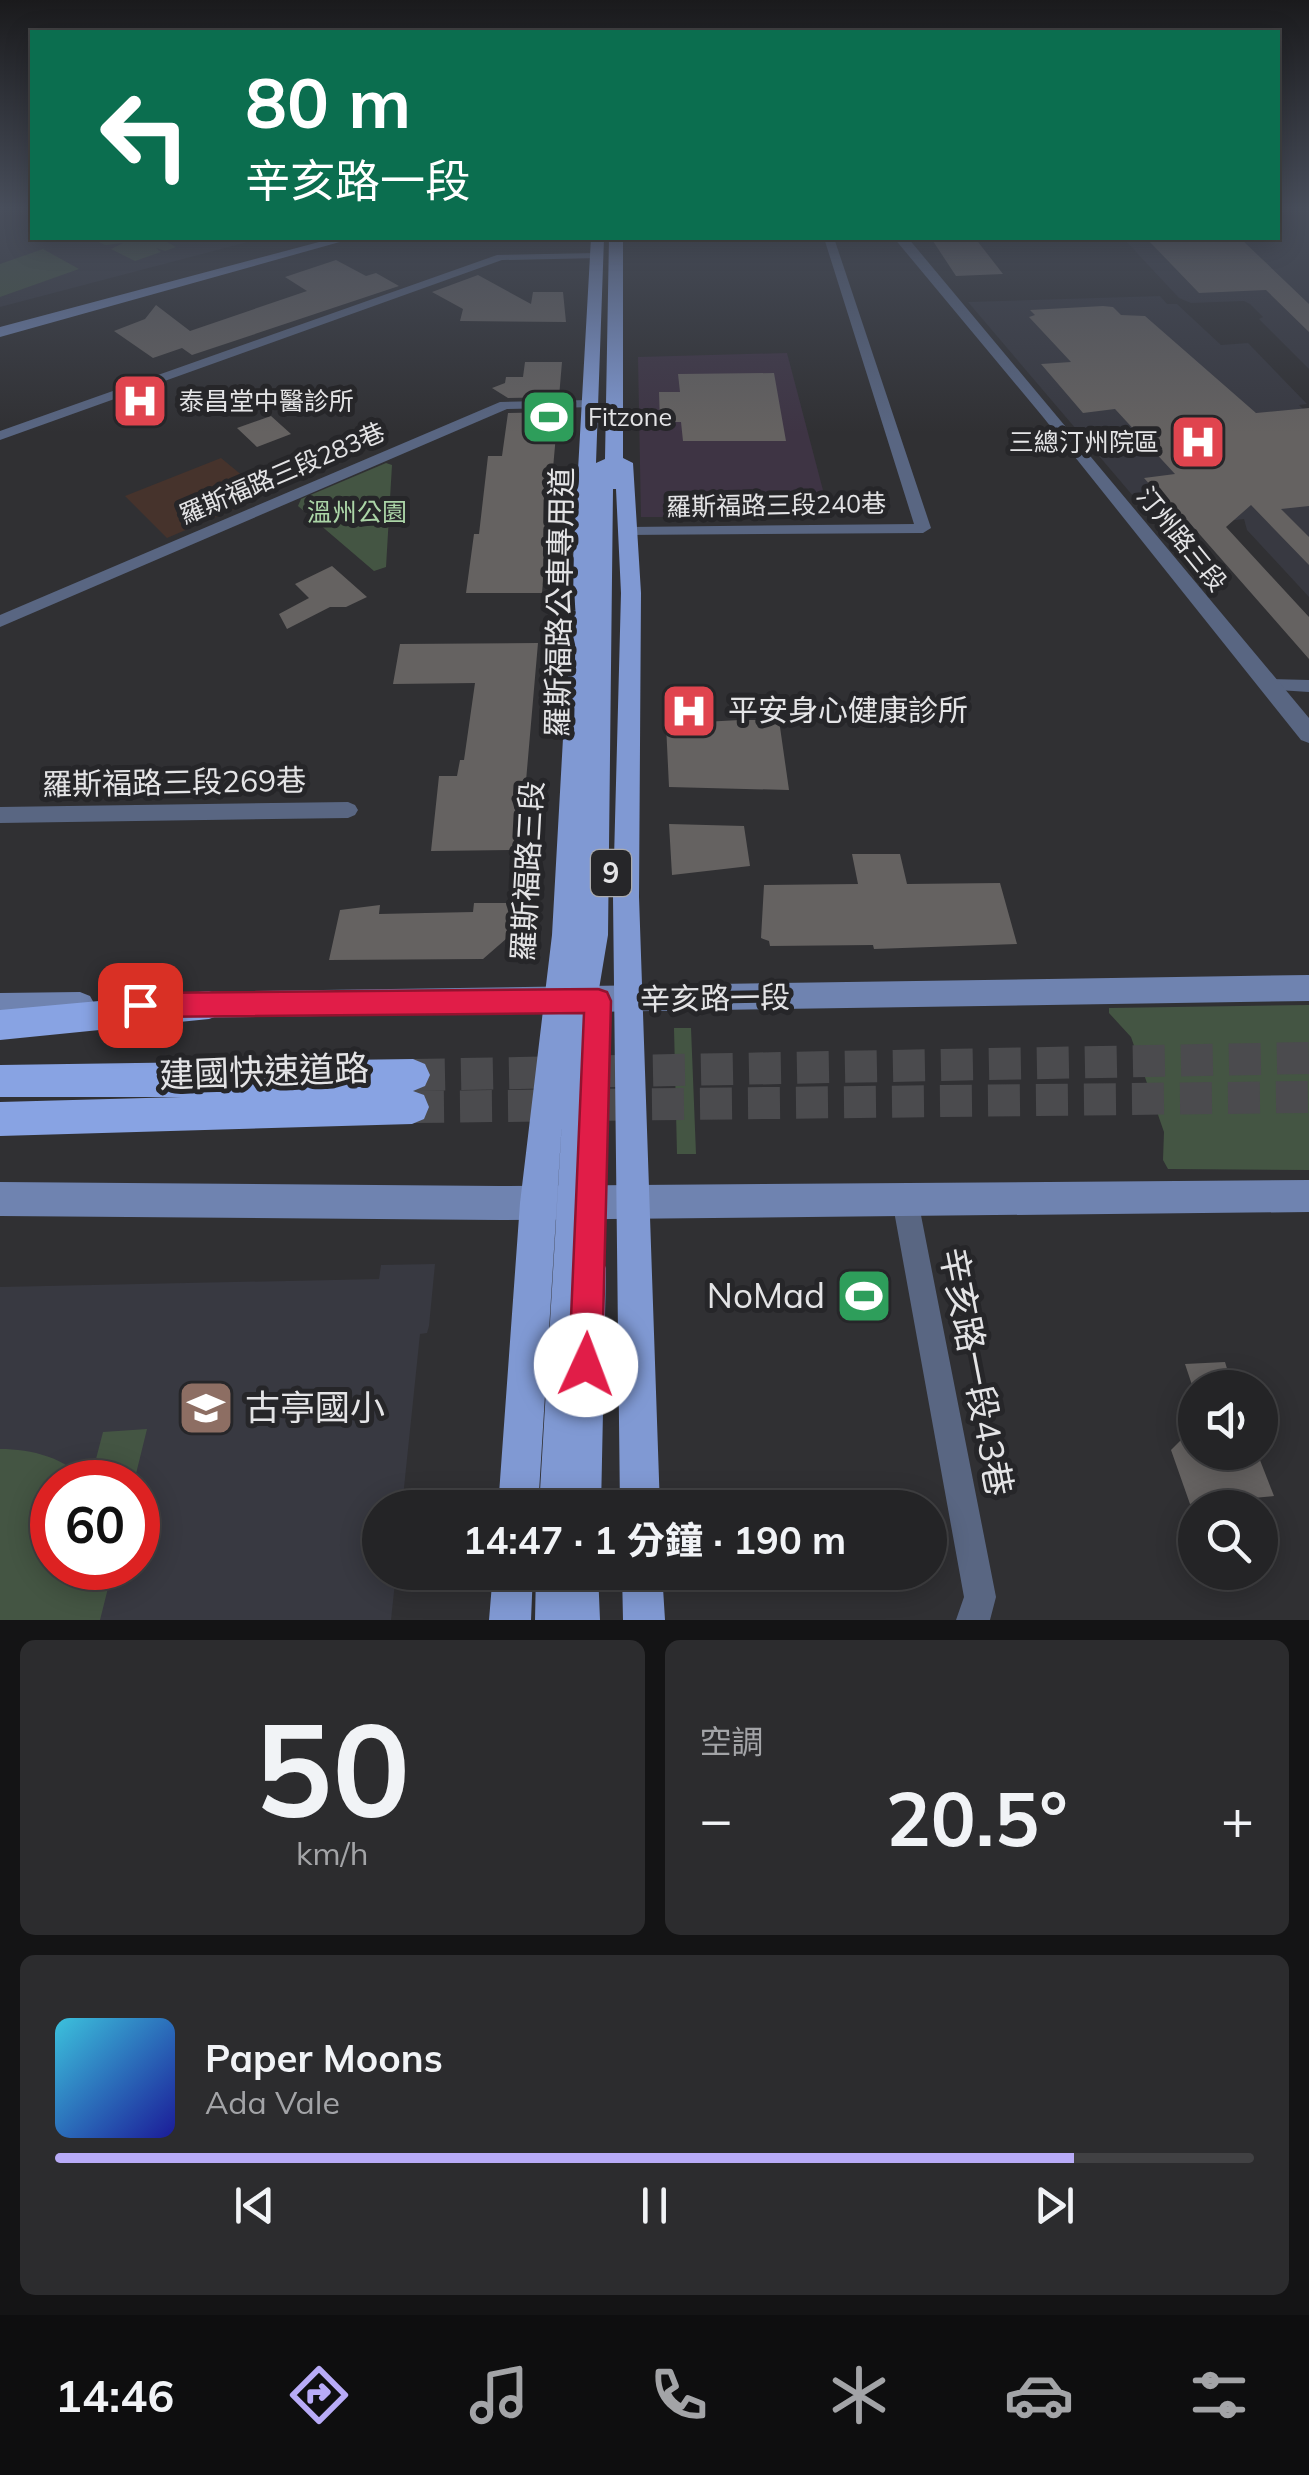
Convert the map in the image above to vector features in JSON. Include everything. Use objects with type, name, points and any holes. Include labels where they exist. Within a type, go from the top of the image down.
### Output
[{"type":"highway","points":[[0,1025],[209,1005]]},
{"type":"highway","name":"建國快速道路","points":[[0,1081],[211,1081],[412,1091],[0,1120]]},
{"type":"main road","points":[[0,321],[148,282]]},
{"type":"main road","points":[[0,332],[187,282]]},
{"type":"main road","name":"羅斯福路三段","points":[[601,282],[590,404],[593,1001],[634,1202],[640,1490]]},
{"type":"main road","name":"羅斯福路公車專用道","points":[[560,1490],[583,1202],[593,1001],[610,935],[604,282]]},
{"type":"main road","name":"羅斯福路三段","points":[[519,1490],[537,1202],[626,897],[629,532],[624,457],[624,282]]},
{"type":"main road","name":"辛亥路一段","points":[[0,1006],[593,1001],[1309,988]]},
{"type":"main road","points":[[0,1199],[634,1202],[1309,1196]]},
{"type":"main road","name":"羅斯福路公車專用道","points":[[581,1490],[583,1202]]},
{"type":"main road","points":[[510,1620],[512,1590]]},
{"type":"main road","points":[[556,1590],[556,1620]]},
{"type":"main road","points":[[578,1590],[578,1620]]},
{"type":"main road","points":[[643,1590],[644,1620]]},
{"type":"street","points":[[0,436],[432,282]]},
{"type":"street","name":"羅斯福路三段240巷","points":[[629,532],[923,528],[844,282]]},
{"type":"street","name":"汀州路三段","points":[[937,282],[1309,734]]},
{"type":"street","name":"羅斯福路三段283巷","points":[[0,621],[505,405],[590,404]]},
{"type":"street","points":[[1269,685],[1309,686]]},
{"type":"street","name":"羅斯福路三段269巷","points":[[0,814],[348,810]]},
{"type":"street","name":"辛亥路一段43巷","points":[[905,1200],[974,1557],[980,1597],[973,1620]]},
{"type":"shaded area","points":[[0,282],[97,282],[0,307]]},
{"type":"shaded area","points":[[1164,282],[1309,282],[1309,369],[1259,319],[1263,317],[1250,304],[1191,303],[1179,298]]},
{"type":"shaded area","name":"三總汀州院區","points":[[1160,296],[1167,304],[1177,304],[1221,345],[1248,343],[1307,404],[1299,405],[1309,415],[1309,597],[1247,530],[1244,519],[1203,524],[1206,529],[1182,532],[1191,544],[1183,545],[1170,529],[1162,530],[968,302]]},
{"type":"shaded area","points":[[787,353],[830,517],[641,517],[638,357]]},
{"type":"shaded area","points":[[221,458],[255,486],[247,490],[258,499],[167,538],[125,496]]},
{"type":"shaded area","name":"古亭國小","points":[[435,1264],[429,1326],[427,1333],[420,1334],[404,1490],[362,1490],[362,1590],[394,1590],[391,1620],[0,1620],[0,1287],[379,1279],[381,1265]]},
{"type":"green space","points":[[0,282],[43,282],[0,297]]},
{"type":"green space","name":"溫州公園","points":[[386,463],[392,465],[386,567],[374,571],[298,506],[301,499]]},
{"type":"green space","points":[[1309,1005],[1309,1170],[1168,1169],[1163,1160],[1164,1132],[1131,1037],[1109,1013],[1109,1008]]},
{"type":"green space","points":[[674,1028],[691,1028],[696,1154],[677,1154]]},
{"type":"green space","points":[[147,1429],[139,1460],[96,1460],[103,1432]]},
{"type":"green space","points":[[0,1449],[56,1460],[30,1460],[30,1590],[108,1590],[100,1620],[0,1620]]},
{"type":"building","points":[[292,282],[391,282],[399,286],[192,355],[182,348],[153,358],[114,331],[145,319],[156,305],[190,331],[307,291]]},
{"type":"building","points":[[460,282],[490,282],[531,304],[533,292],[563,292],[566,322],[460,321],[463,309],[432,292]]},
{"type":"building","points":[[1188,282],[1286,282],[1309,304],[1309,332],[1266,290],[1199,293]]},
{"type":"building","name":"三總汀州院區","points":[[1113,307],[1121,315],[1145,316],[1256,413],[1309,408],[1309,506],[1281,509],[1309,537],[1309,565],[1251,505],[1226,527],[1309,617],[1309,659],[1187,520],[1182,521],[1144,478],[1175,474],[1115,409],[1083,413],[1041,364],[1071,362],[1029,317],[1035,315],[1030,310]]},
{"type":"building","points":[[525,362],[562,362],[559,397],[508,398],[492,388],[505,383],[506,377],[523,377]]},
{"type":"building","points":[[774,373],[786,441],[683,441],[681,422],[660,422],[659,392],[680,392],[678,374]]},
{"type":"building","points":[[558,412],[542,593],[466,593],[474,534],[479,534],[488,456],[502,456],[508,413]]},
{"type":"building","points":[[271,416],[291,434],[257,447],[237,428]]},
{"type":"building","points":[[332,566],[367,597],[346,607],[330,607],[287,629],[279,614],[309,598],[295,584]]},
{"type":"building","points":[[538,643],[520,850],[431,851],[439,776],[457,776],[460,760],[464,760],[475,683],[393,684],[400,644]]},
{"type":"building","points":[[779,720],[789,790],[669,787],[666,724]]},
{"type":"building","points":[[669,824],[744,826],[750,866],[672,875]]},
{"type":"building","points":[[852,854],[900,854],[907,884],[1000,883],[1017,944],[874,949],[873,945],[770,946],[769,941],[761,938],[764,885],[858,884]]},
{"type":"building","points":[[474,903],[515,903],[513,933],[483,959],[329,960],[340,910],[380,905],[379,914],[473,912]]},
{"type":"building","points":[[1225,1362],[1227,1370],[1187,1370],[1185,1364]]},
{"type":"building","points":[[1178,1443],[1178,1470],[1171,1450]]},
{"type":"building","points":[[1178,1470],[1264,1470],[1272,1490],[1185,1490]]},
{"type":"tunnel","points":[[413,1075],[1309,1058]]},
{"type":"tunnel","points":[[412,1107],[1309,1097]]},
{"type":"place","name":"泰昌堂中醫診所","points":[[140,401]]},
{"type":"place","name":"Fitzone","points":[[549,417]]},
{"type":"place","name":"三總汀州院區","points":[[1198,442]]},
{"type":"place","name":"平安身心健康診所","points":[[689,711]]},
{"type":"place","name":"NoMad","points":[[864,1296]]},
{"type":"place","name":"古亭國小","points":[[206,1408]]},
{"type":"route","points":[[140,1005],[598,1001],[586,1365]]}]
